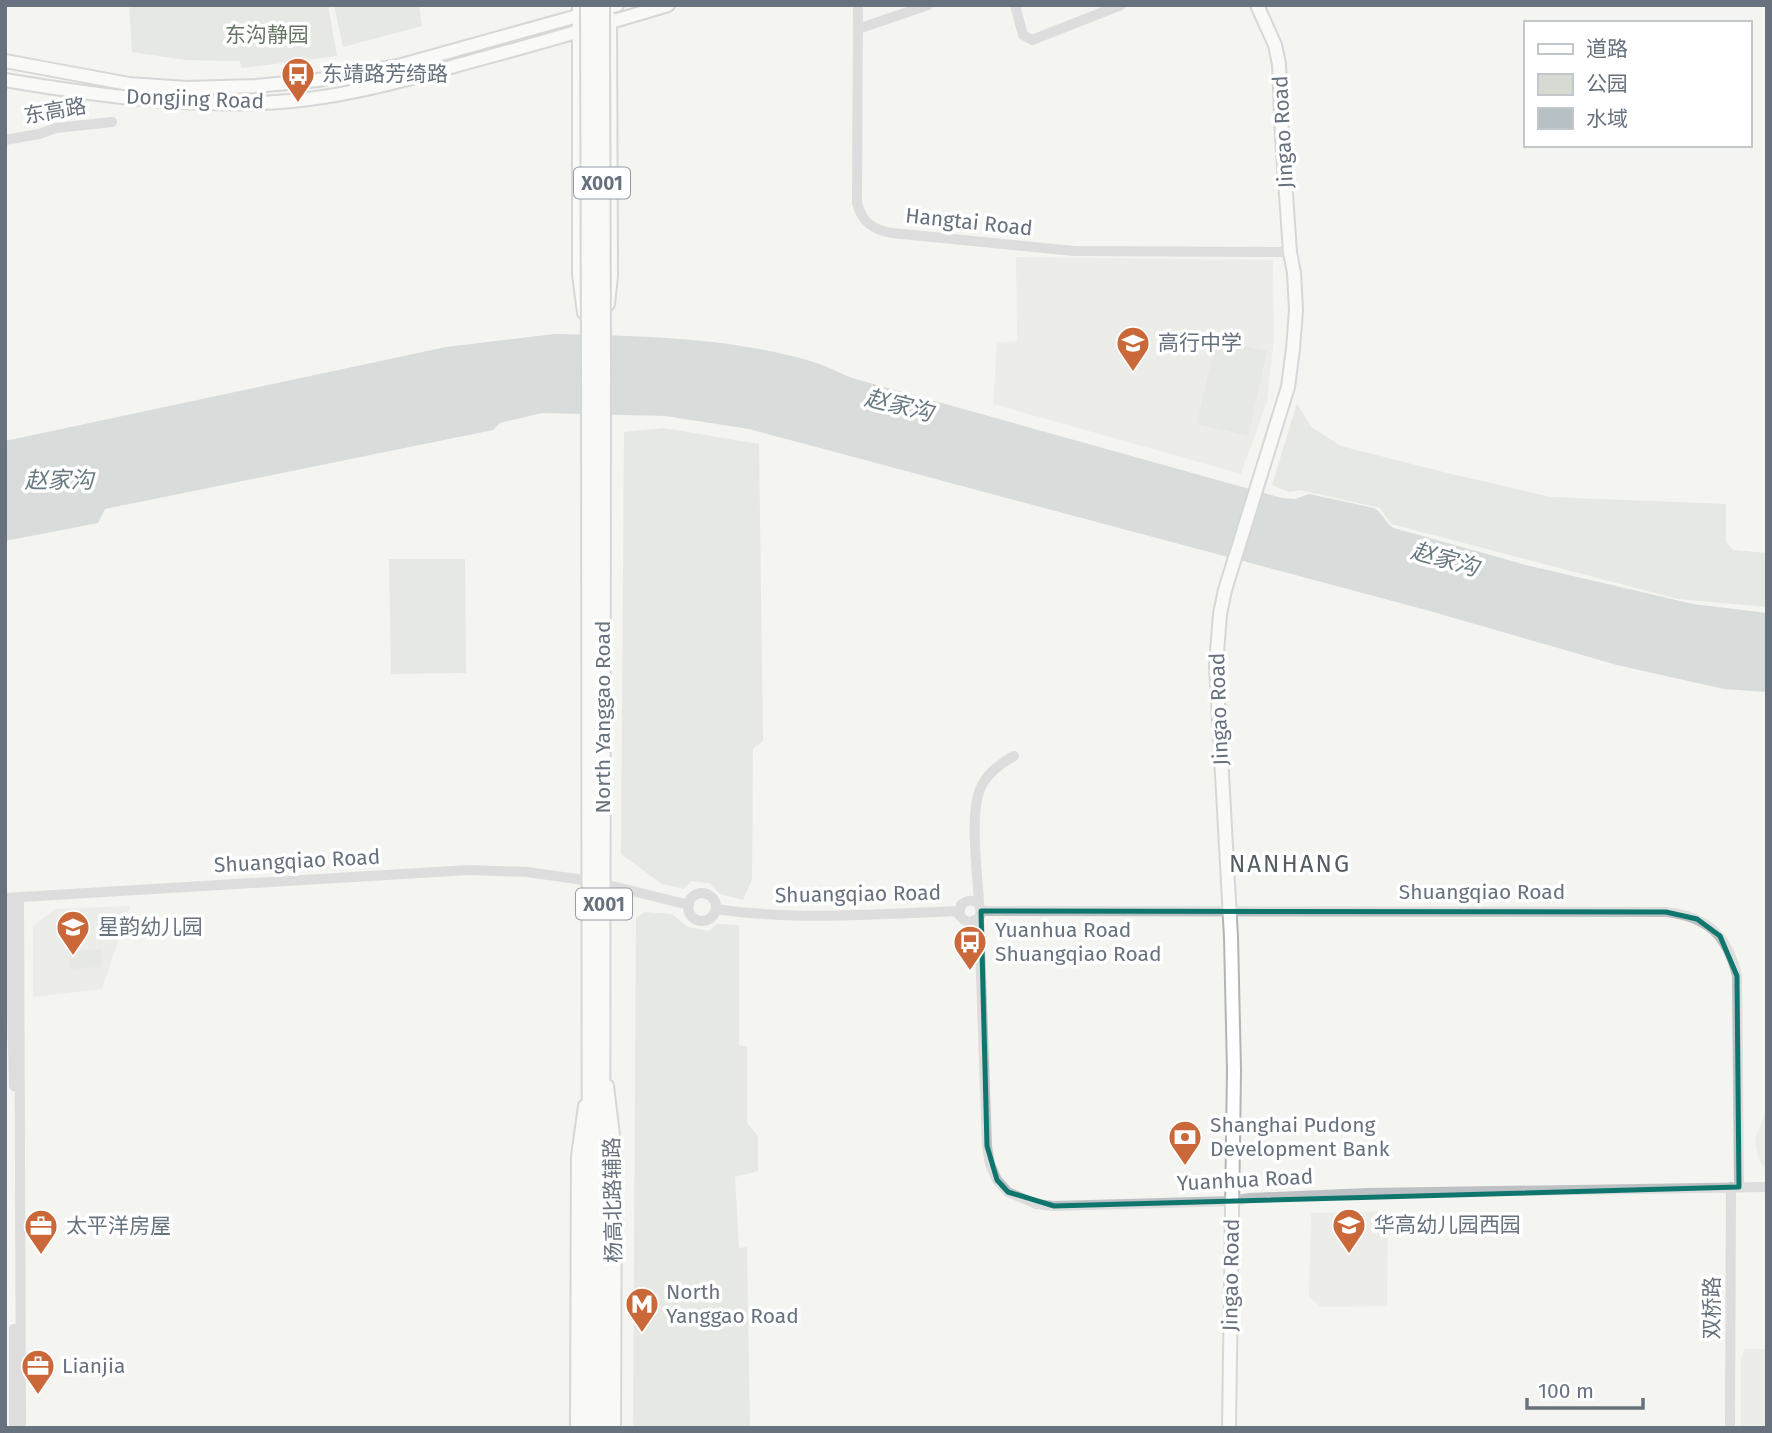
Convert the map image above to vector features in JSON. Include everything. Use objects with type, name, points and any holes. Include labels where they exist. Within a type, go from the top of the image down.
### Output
[{"type":"highway","name":"North Yanggao Road","points":[[602,1428],[597,1187],[596,360],[610,6]]},
{"type":"highway","name":"North Yanggao Road","points":[[579,11],[596,360]]},
{"type":"highway","name":"North Yanggao Road","points":[[590,1428],[597,1187]]},
{"type":"main road","name":"Dongjing Road","points":[[5,80],[88,94],[186,102],[310,99],[401,81],[579,33],[668,5]]},
{"type":"main road","name":"Jingao Road","points":[[1229,1428],[1234,1070],[1216,665],[1220,614],[1225,590],[1288,387],[1294,330],[1294,285],[1279,64],[1275,45],[1257,5]]},
{"type":"main road","name":"Dongjing Road","points":[[5,61],[130,84],[187,88],[256,86],[318,80],[398,65],[579,11],[610,6]]},
{"type":"main road","name":"X001","points":[[596,360],[611,276],[610,155],[615,21],[610,6]]},
{"type":"main road","name":"X001","points":[[579,11],[579,274],[596,360]]},
{"type":"main road","name":"杨高北路辅路","points":[[577,1428],[578,1156],[597,1057]]},
{"type":"main road","name":"杨高北路辅路","points":[[597,1057],[615,1152],[614,1428]]},
{"type":"street","name":"Hangtai Road","points":[[858,5],[857,203],[859,212],[871,227],[892,233],[1054,249],[1136,252],[1290,251]]},
{"type":"street","points":[[858,29],[928,5]]},
{"type":"street","points":[[1014,5],[1023,36],[1032,40],[1122,5]]},
{"type":"street","name":"东高路","points":[[5,140],[56,128],[112,122]]},
{"type":"street","name":"Yuanhua Road","points":[[1014,756],[990,774],[977,795],[975,811],[987,1146],[990,1164],[997,1180],[1008,1192],[1022,1199],[1054,1206],[1232,1201],[1354,1194],[1767,1186]]},
{"type":"street","name":"Shuangqiao Road","points":[[11,898],[469,870],[527,872],[597,883],[689,905]]},
{"type":"street","name":"Shuangqiao Road","points":[[705,893],[715,901],[716,909],[712,917],[700,921],[692,917],[689,905],[696,894],[705,893]]},
{"type":"street","points":[[11,898],[16,1201],[14,1428]]},
{"type":"street","points":[[11,898],[21,1428]]},
{"type":"street","points":[[973,901],[980,911],[974,922],[967,922],[961,918],[959,911],[961,905],[973,901]]},
{"type":"street","name":"Shuangqiao Road","points":[[716,909],[801,916],[959,911]]},
{"type":"street","name":"Shuangqiao Road","points":[[980,911],[1684,914],[1697,919],[1720,936],[1734,961],[1737,975],[1735,1187]]},
{"type":"street","name":"双桥路","points":[[1730,1428],[1735,1187]]},
{"type":"highlighted area","points":[[981,911],[1666,912],[1697,919],[1720,936],[1737,976],[1739,1187],[1054,1206],[1008,1192],[997,1180],[987,1146]]},
{"type":"shaded area","name":"高行中学","points":[[1016,257],[1273,260],[1274,338],[1267,402],[1241,474],[993,404],[997,343],[1017,341]]},
{"type":"shaded area","name":"星韵幼儿园","points":[[130,906],[102,989],[33,997],[33,926],[55,909]]},
{"type":"shaded area","points":[[1767,1101],[1765,1169],[1758,1158],[1755,1139],[1766,1112]]},
{"type":"shaded area","name":"华高幼儿园西园","points":[[1388,1211],[1387,1306],[1321,1307],[1309,1297],[1311,1213]]},
{"type":"shaded area","points":[[1744,1349],[1767,1349],[1767,1428],[1741,1428],[1741,1359]]},
{"type":"green space","name":"东沟静园","points":[[129,5],[328,5],[337,56],[241,68],[240,61],[185,60],[132,52]]},
{"type":"green space","points":[[334,5],[419,5],[422,26],[343,47]]},
{"type":"green space","points":[[1216,339],[1267,351],[1248,436],[1197,424]]},
{"type":"green space","points":[[1297,403],[1311,427],[1341,446],[1443,472],[1551,497],[1726,504],[1726,542],[1733,550],[1767,553],[1767,607],[1678,599],[1391,524],[1380,508],[1300,490],[1289,492],[1272,485]]},
{"type":"green space","points":[[664,428],[759,444],[763,741],[753,749],[752,879],[743,900],[720,894],[709,883],[691,881],[684,889],[662,884],[621,854],[624,432]]},
{"type":"green space","points":[[389,559],[465,559],[466,673],[391,674]]},
{"type":"green space","points":[[645,912],[672,914],[688,927],[709,931],[717,924],[739,925],[739,1045],[747,1047],[747,1123],[758,1136],[758,1171],[735,1177],[739,1248],[747,1247],[750,1428],[633,1428],[636,918]]},
{"type":"green space","points":[[101,949],[101,967],[69,969],[69,951]]},
{"type":"water","name":"赵家沟","points":[[555,334],[682,339],[776,352],[813,362],[852,378],[1282,498],[1295,499],[1309,494],[1374,508],[1394,528],[1526,565],[1693,604],[1767,613],[1767,692],[1724,689],[1617,665],[1426,610],[749,429],[665,416],[542,413],[500,423],[493,430],[105,509],[98,523],[5,541],[5,441],[446,347]]},
{"type":"place","name":"东靖路芳绮路","points":[[298,104]]},
{"type":"place","name":"高行中学","points":[[1133,373]]},
{"type":"place","name":"星韵幼儿园","points":[[73,957]]},
{"type":"place","name":"Yuanhua Road Shuangqiao Road","points":[[970,972]]},
{"type":"place","name":"Shanghai Pudong Development Bank","points":[[1185,1167]]},
{"type":"place","name":"华高幼儿园西园","points":[[1349,1255]]},
{"type":"place","name":"太平洋房屋","points":[[41,1256]]},
{"type":"place","name":"North Yanggao Road","points":[[642,1334]]},
{"type":"place","name":"Lianjia","points":[[38,1396]]},
{"type":"district","name":"NANHANG","points":[[1290,864]]}]
